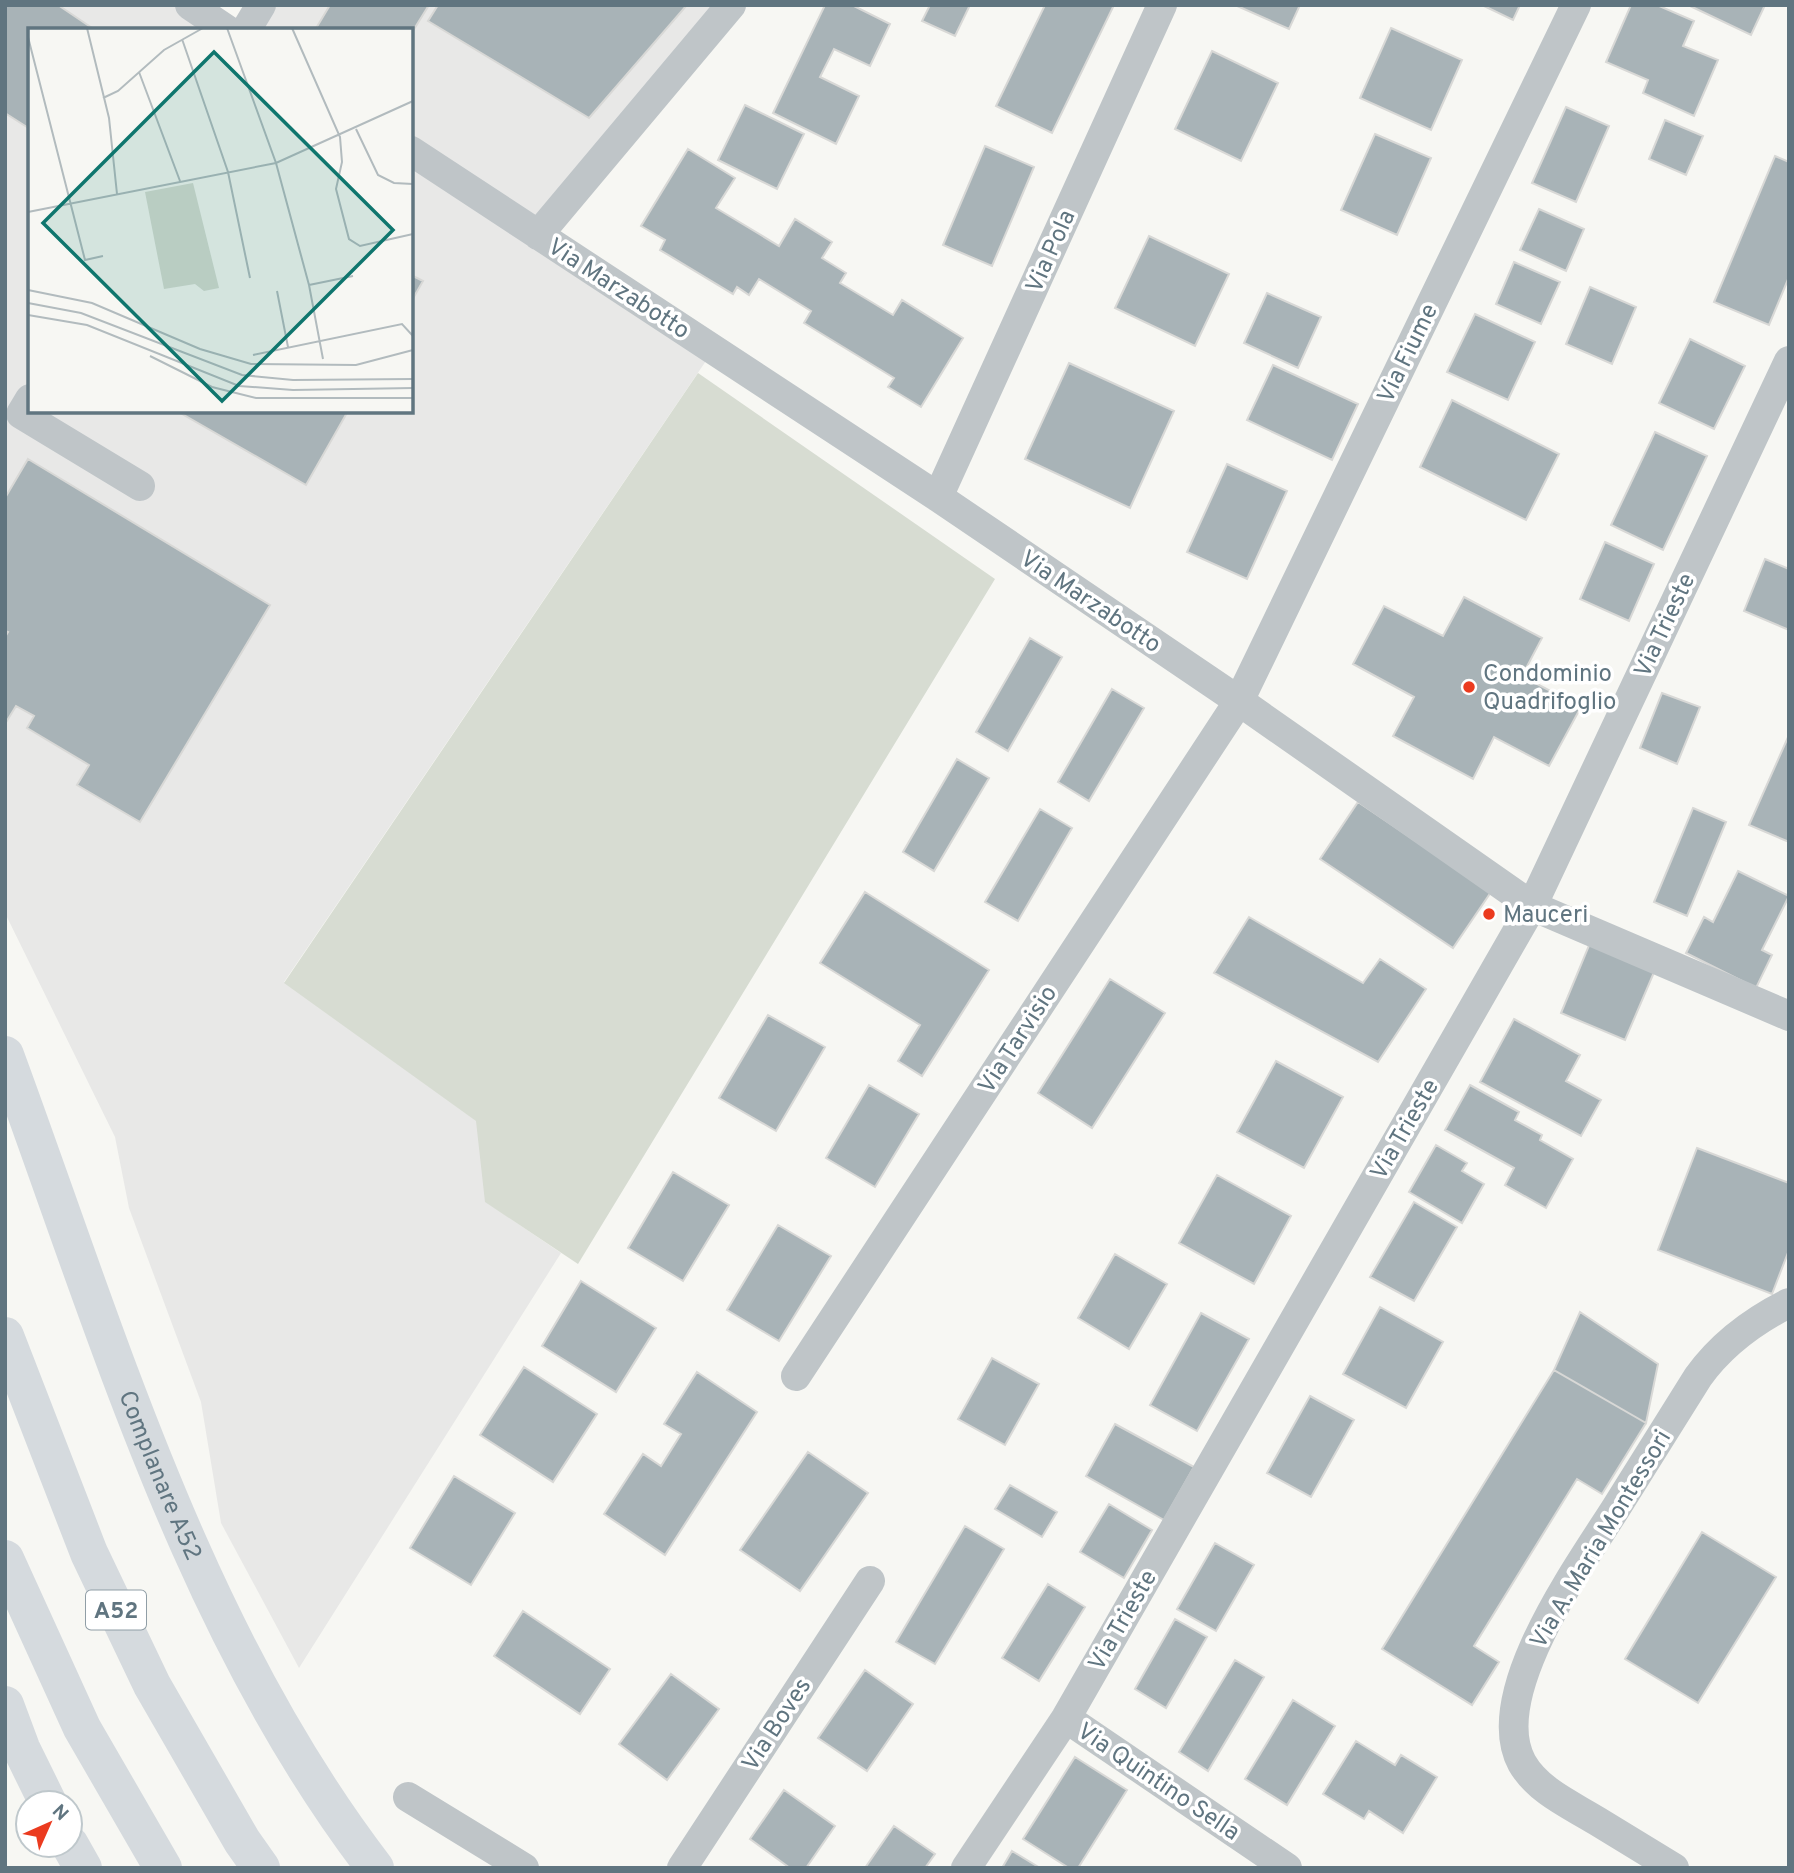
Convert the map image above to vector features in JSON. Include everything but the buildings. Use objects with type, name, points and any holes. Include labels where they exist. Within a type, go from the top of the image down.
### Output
[{"type":"main road","name":"Complanare A52","points":[[5,1055],[104,1334],[162,1483],[216,1603],[281,1724],[346,1830],[375,1868]]},
{"type":"main road","name":"A52","points":[[5,1336],[89,1553],[152,1685],[242,1841],[261,1868]]},
{"type":"main road","points":[[5,1559],[82,1728],[163,1868]]},
{"type":"main road","points":[[5,1705],[21,1748],[41,1789]]},
{"type":"street","points":[[190,5],[224,28]]},
{"type":"street","points":[[247,28],[261,5]]},
{"type":"street","points":[[538,235],[730,5]]},
{"type":"street","name":"Via Pola","points":[[938,497],[1162,5]]},
{"type":"street","name":"Via Fiume","points":[[1239,701],[1576,5]]},
{"type":"street","name":"Via Marzabotto","points":[[413,152],[938,497],[1239,701],[1532,906],[1789,1016]]},
{"type":"street","name":"Via Trieste","points":[[966,1868],[1066,1718],[1532,906],[1789,361]]},
{"type":"street","points":[[28,402],[21,414],[140,486]]},
{"type":"street","name":"Via Tarvisio","points":[[796,1376],[1239,701]]},
{"type":"street","name":"Via A. Maria Montessori","points":[[1674,1868],[1548,1791],[1534,1779],[1521,1762],[1517,1751],[1513,1725],[1515,1707],[1534,1648],[1556,1604],[1698,1377],[1712,1359],[1740,1334],[1789,1303]]},
{"type":"street","name":"Via Boves","points":[[682,1868],[870,1581]]},
{"type":"street","name":"Via Quintino Sella","points":[[1066,1718],[1287,1868]]},
{"type":"street","points":[[408,1797],[524,1868]]},
{"type":"shaded area","points":[[5,5],[174,5],[207,28],[28,28],[28,413],[413,413],[413,162],[710,355],[284,982],[477,1121],[486,1202],[561,1253],[299,1668],[221,1523],[201,1402],[129,1208],[115,1137],[5,913]]},
{"type":"shaded area","points":[[276,5],[720,5],[536,226],[413,143],[413,28],[262,28]]},
{"type":"shaded area","points":[[698,373],[995,579],[578,1264],[485,1202],[476,1121],[284,983]]},
{"type":"place","name":"Condominio Quadrifoglio","points":[[1469,687]]},
{"type":"place","name":"Mauceri","points":[[1489,914]]}]
